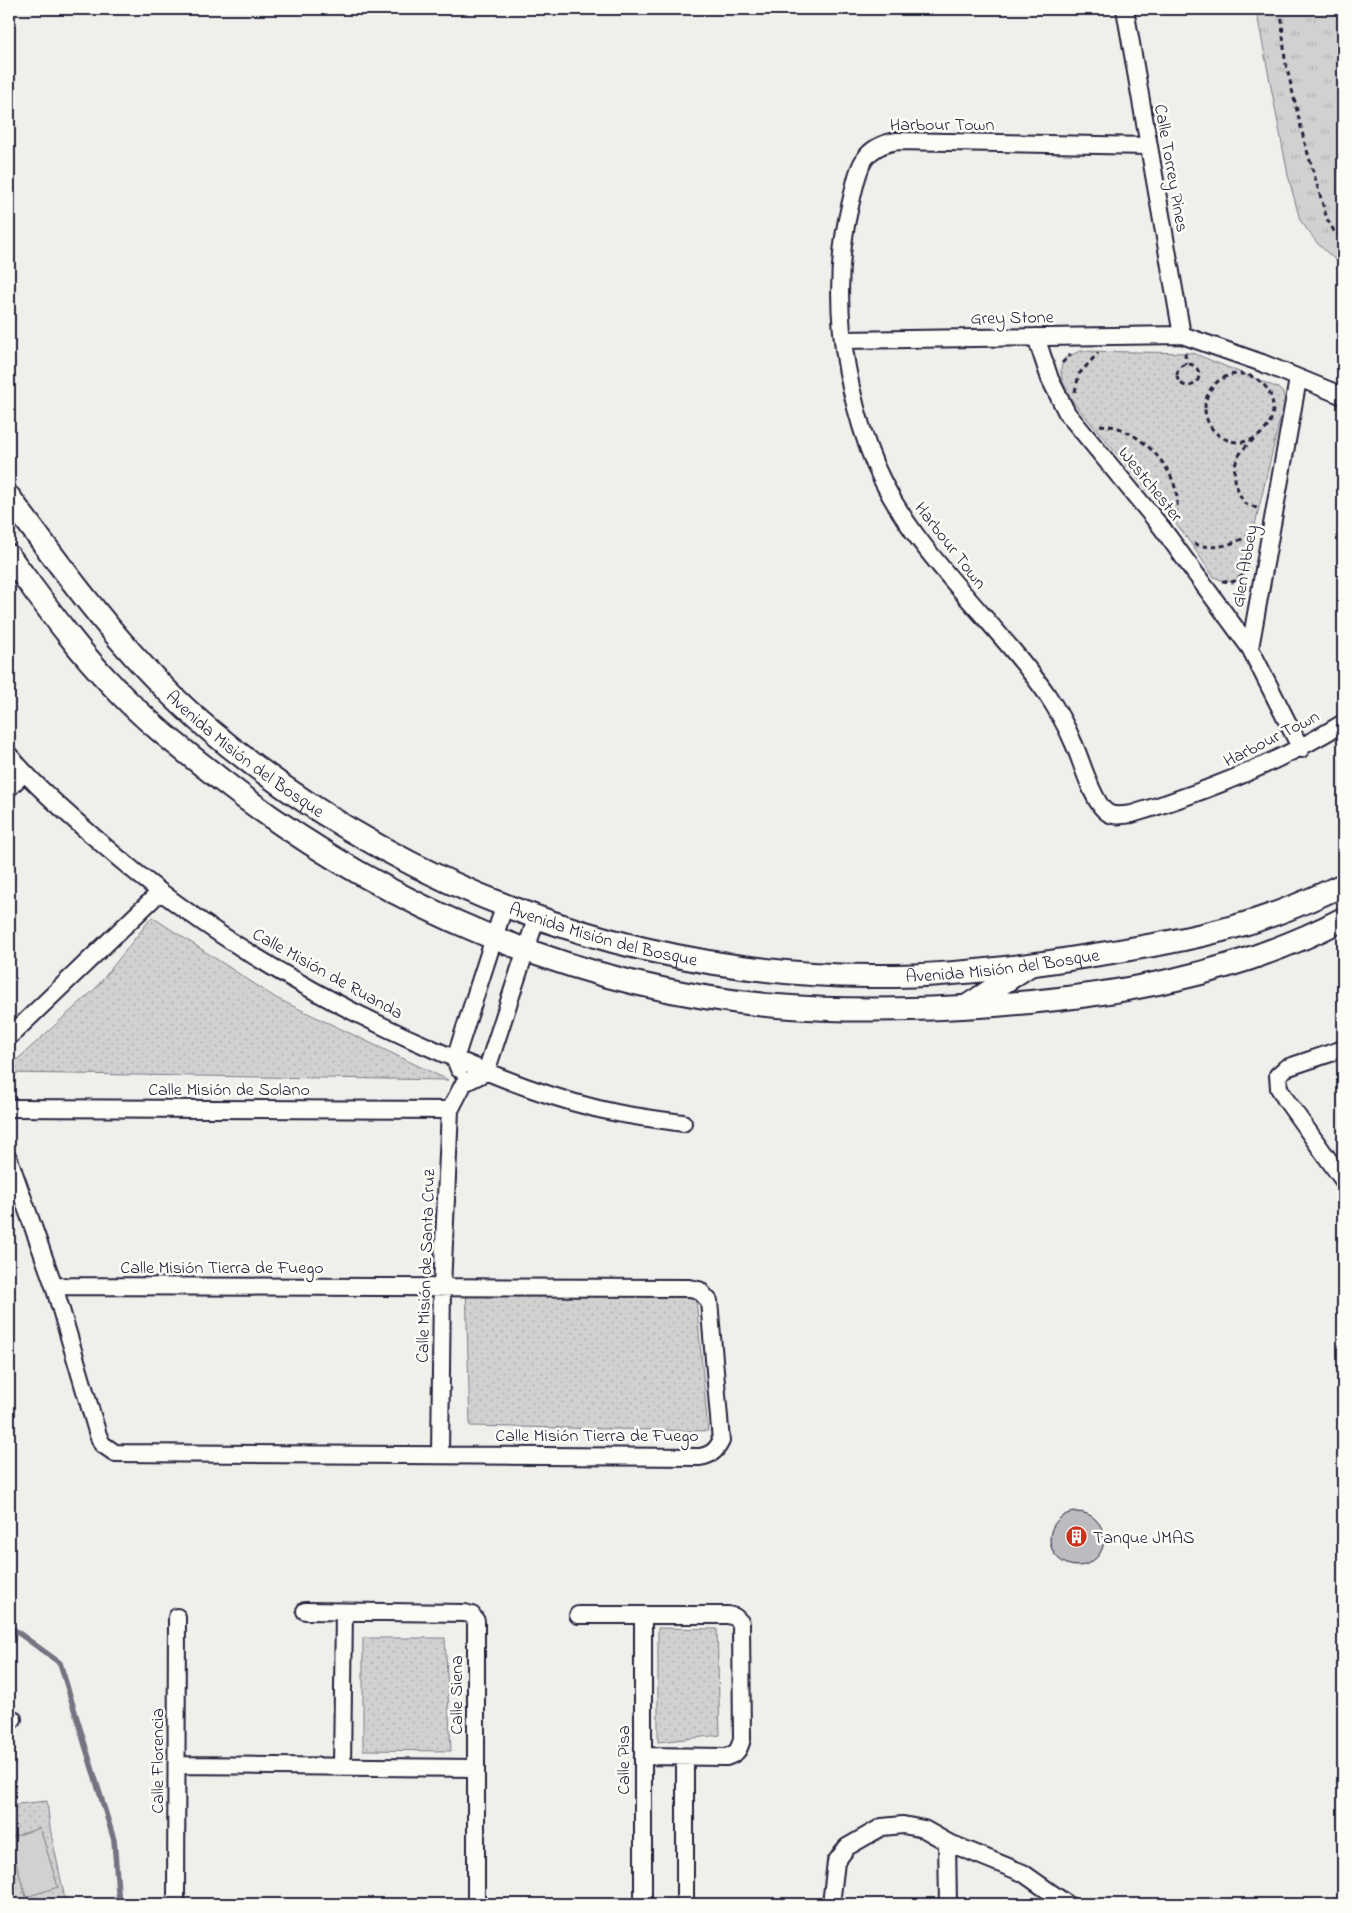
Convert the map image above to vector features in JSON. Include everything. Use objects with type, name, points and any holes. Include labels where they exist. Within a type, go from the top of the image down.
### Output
[{"type":"main road","name":"Avenida Misión del Bosque","points":[[9,497],[93,610],[167,691],[211,731],[287,790],[366,841],[438,878],[536,919],[614,943],[667,955],[760,970],[869,976],[923,975],[1028,965],[1135,948],[1237,926],[1272,915],[1343,885]]},
{"type":"main road","name":"Avenida Misión del Bosque","points":[[9,556],[58,621],[112,686],[204,766],[253,805],[349,868],[424,907],[526,950],[631,981],[721,999],[777,1006],[868,1009],[966,1007],[1128,990],[1177,979],[1278,949],[1343,919]]},
{"type":"main road","points":[[966,1007],[1012,979],[1028,965]]},
{"type":"street","name":"Calle Torrey Pines","points":[[1125,9],[1182,335]]},
{"type":"street","name":"Harbour Town","points":[[1148,146],[897,141],[883,143],[872,149],[863,160],[844,233],[839,269],[843,340],[855,405],[868,447],[893,502],[922,547],[996,631],[1045,692],[1073,741],[1097,800],[1108,814],[1120,816],[1132,814],[1227,782],[1301,749],[1343,723]]},
{"type":"street","name":"Grey Stone","points":[[843,340],[1182,335]]},
{"type":"street","points":[[1182,335],[1262,363],[1343,396]]},
{"type":"street","name":"Westchester","points":[[1036,337],[1050,379],[1067,413],[1162,528],[1250,648]]},
{"type":"street","name":"Glen Abbey","points":[[1250,648],[1266,512],[1298,379]]},
{"type":"street","points":[[1250,648],[1301,749]]},
{"type":"street","name":"Calle Misión de Ruanda","points":[[9,755],[24,773],[58,806],[160,892],[204,924],[280,973],[380,1026],[486,1072],[550,1095],[606,1110],[683,1123]]},
{"type":"street","points":[[9,788],[24,773]]},
{"type":"street","points":[[9,1037],[160,892]]},
{"type":"street","points":[[504,907],[455,1059],[464,1083],[486,1072],[536,919]]},
{"type":"street","points":[[1343,1049],[1286,1068],[1278,1075],[1279,1088],[1286,1100],[1343,1180]]},
{"type":"street","name":"Calle Misión de Santa Cruz","points":[[440,1453],[442,1287],[450,1110],[464,1083]]},
{"type":"street","name":"Calle Misión de Solano","points":[[9,1108],[450,1110]]},
{"type":"street","name":"Calle Misión Tierra de Fuego","points":[[9,1158],[54,1286],[98,1435],[107,1449],[115,1453],[440,1453],[700,1457],[709,1456],[717,1450],[721,1441],[709,1301],[699,1290],[689,1288],[54,1286]]},
{"type":"street","name":"Calle Siena","points":[[306,1611],[472,1615],[476,1621],[476,1904]]},
{"type":"street","points":[[342,1766],[344,1612]]},
{"type":"street","points":[[578,1615],[728,1616],[735,1617],[741,1622],[742,1739],[739,1749],[734,1754],[726,1757],[643,1756]]},
{"type":"street","name":"Calle Pisa","points":[[643,1615],[643,1904]]},
{"type":"street","name":"Calle Florencia","points":[[176,1904],[177,1617]]},
{"type":"street","points":[[685,1757],[685,1904]]},
{"type":"street","points":[[177,1765],[476,1768]]},
{"type":"street","points":[[831,1904],[836,1862],[847,1846],[882,1826],[903,1824],[924,1829],[947,1842],[1023,1873],[1067,1904]]},
{"type":"street","points":[[947,1842],[948,1904]]},
{"type":"path","points":[[1281,9],[1285,60],[1304,140],[1328,219],[1334,231],[1343,238]]},
{"type":"path","points":[[1060,370],[1065,358],[1080,351]]},
{"type":"path","points":[[1077,399],[1075,391],[1079,374],[1090,359],[1100,351],[1090,351]]},
{"type":"path","points":[[1182,353],[1192,353]]},
{"type":"path","points":[[1186,364],[1196,367],[1200,374],[1196,384],[1186,386],[1180,382],[1177,376],[1180,369],[1186,364]]},
{"type":"path","points":[[1232,368],[1271,385]]},
{"type":"path","points":[[1248,374],[1226,376],[1216,383],[1208,397],[1206,414],[1210,424],[1217,433],[1226,439],[1238,442],[1259,436]]},
{"type":"path","points":[[1258,379],[1266,386],[1274,407],[1267,428],[1240,453],[1234,472],[1244,502],[1266,512]]},
{"type":"path","points":[[1094,421],[1100,425],[1122,429],[1149,447],[1157,456],[1175,487],[1178,498],[1178,507],[1174,520],[1168,513]]},
{"type":"path","points":[[1261,500],[1266,512]]},
{"type":"path","points":[[1257,517],[1266,512]]},
{"type":"path","points":[[1252,542],[1255,525]]},
{"type":"path","points":[[1195,550],[1190,543],[1213,547],[1225,546],[1253,533]]},
{"type":"path","points":[[1219,580],[1233,582],[1244,576],[1248,570]]},
{"type":"green space","points":[[1256,9],[1343,9],[1343,267],[1318,244],[1300,220],[1288,175]]},
{"type":"green space","points":[[1080,351],[1193,353],[1278,388],[1283,393],[1286,405],[1280,419],[1253,533],[1248,570],[1238,580],[1226,582],[1214,577],[1182,531],[1073,402],[1061,375],[1061,369],[1065,358]]},
{"type":"green space","points":[[152,917],[276,998],[448,1080],[9,1073],[9,1067],[96,988]]},
{"type":"green space","points":[[466,1286],[695,1288],[708,1431],[470,1426]]},
{"type":"green space","points":[[658,1628],[717,1629],[720,1735],[658,1742]]},
{"type":"green space","points":[[363,1638],[445,1638],[451,1751],[363,1750]]},
{"type":"green space","points":[[47,1801],[50,1828],[66,1904],[9,1904],[9,1805]]},
{"type":"green space","points":[[40,1828],[58,1887],[26,1897],[9,1838]]},
{"type":"building","name":"Tanque JMAS","points":[[1072,1512],[1082,1512],[1092,1516],[1100,1524],[1104,1539],[1100,1554],[1092,1562],[1082,1566],[1072,1566],[1062,1562],[1054,1554],[1050,1544],[1050,1534],[1054,1524],[1062,1516]]},
{"type":"waterway","points":[[9,1626],[60,1663],[114,1840],[119,1904]]},
{"type":"place","name":"Tanque JMAS","points":[[1077,1537]]}]
